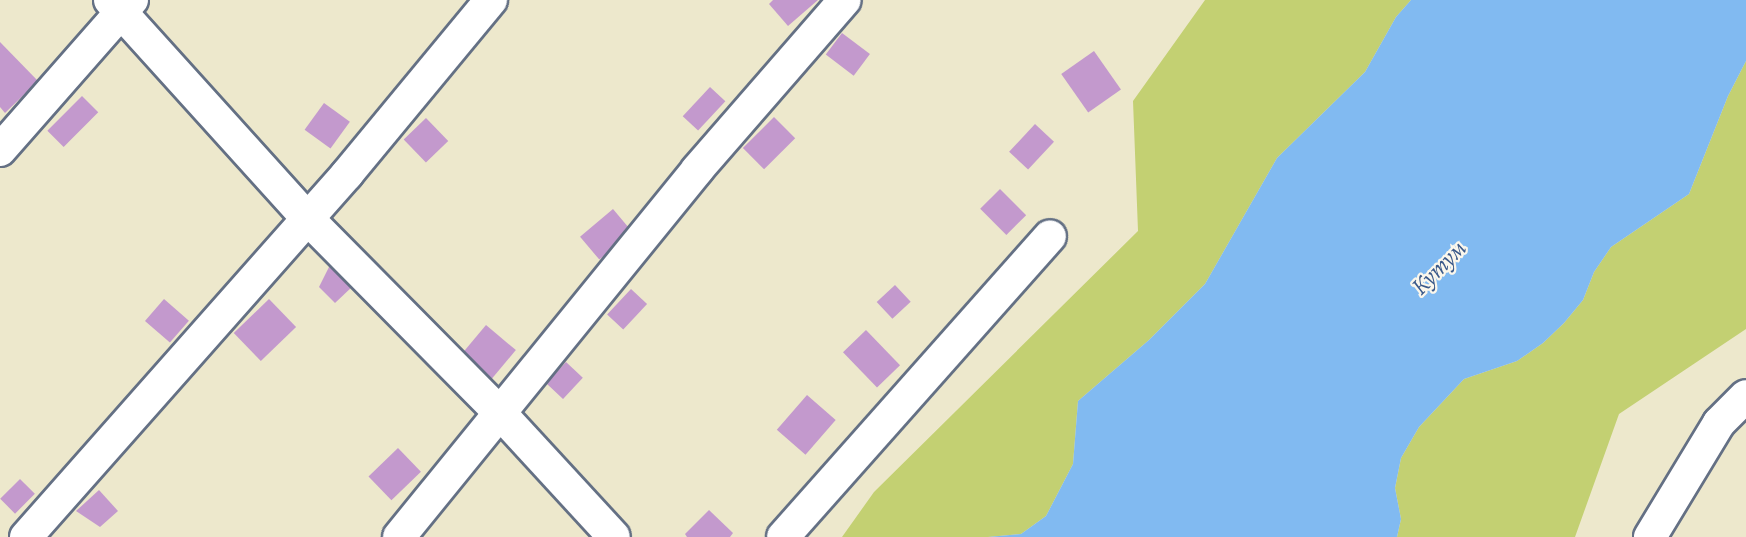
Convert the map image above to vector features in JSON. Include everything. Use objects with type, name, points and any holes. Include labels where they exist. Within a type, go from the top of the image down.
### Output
[{"type":"street","points":[[26,537],[308,219],[491,0]]},
{"type":"street","points":[[399,537],[697,170],[845,0]]},
{"type":"street","points":[[0,150],[121,4],[308,219],[500,413],[614,537]]},
{"type":"street","points":[[783,537],[1050,236]]},
{"type":"street","points":[[1650,537],[1719,423],[1746,396]]},
{"type":"green space","points":[[1205,0],[1411,0],[1396,17],[1365,72],[1277,158],[1205,284],[1149,340],[1078,401],[1073,464],[1046,516],[1021,534],[988,537],[842,537],[874,492],[1138,231],[1133,101]]},
{"type":"green space","points":[[1746,61],[1746,329],[1619,414],[1575,537],[1397,537],[1401,519],[1395,488],[1401,458],[1419,427],[1464,379],[1517,361],[1543,343],[1583,300],[1594,272],[1611,247],[1689,194],[1728,96]]},
{"type":"water","name":"Кутум","points":[[1411,0],[1746,0],[1746,61],[1728,96],[1689,194],[1611,247],[1594,272],[1583,300],[1543,343],[1517,361],[1464,379],[1419,427],[1401,458],[1395,488],[1401,519],[1397,537],[988,537],[1021,534],[1046,516],[1073,464],[1078,401],[1149,340],[1205,284],[1277,158],[1365,72],[1396,17]]},
{"type":"building","points":[[773,0],[818,0],[788,26],[769,4]]},
{"type":"building","points":[[842,33],[870,54],[854,76],[826,55]]},
{"type":"building","points":[[0,42],[38,81],[5,113],[0,107]]},
{"type":"building","points":[[1094,51],[1121,90],[1088,112],[1061,74]]},
{"type":"building","points":[[710,87],[725,101],[698,131],[683,116]]},
{"type":"building","points":[[82,96],[98,112],[64,147],[47,131]]},
{"type":"building","points":[[324,103],[350,122],[330,149],[305,130]]},
{"type":"building","points":[[774,117],[795,138],[764,169],[743,148]]},
{"type":"building","points":[[426,118],[448,141],[426,163],[404,140]]},
{"type":"building","points":[[1035,124],[1054,142],[1028,170],[1009,152]]},
{"type":"building","points":[[1000,189],[1026,215],[1006,235],[980,209]]},
{"type":"building","points":[[613,209],[632,232],[599,260],[580,237]]},
{"type":"building","points":[[331,263],[353,286],[335,303],[319,287]]},
{"type":"building","points":[[895,285],[911,302],[892,319],[877,302]]},
{"type":"building","points":[[631,289],[647,304],[623,330],[607,315]]},
{"type":"building","points":[[164,299],[189,321],[170,343],[145,321]]},
{"type":"building","points":[[269,299],[296,327],[261,361],[234,333]]},
{"type":"building","points":[[486,325],[516,350],[489,382],[459,357]]},
{"type":"building","points":[[866,330],[900,365],[877,387],[843,352]]},
{"type":"building","points":[[566,362],[583,378],[563,399],[546,383]]},
{"type":"building","points":[[807,395],[836,420],[806,455],[777,430]]},
{"type":"building","points":[[398,448],[421,472],[391,500],[369,476]]},
{"type":"building","points":[[20,479],[35,494],[15,514],[0,499]]},
{"type":"building","points":[[99,490],[118,511],[100,527],[76,511]]},
{"type":"building","points":[[709,510],[733,533],[730,537],[687,537],[685,534]]}]
